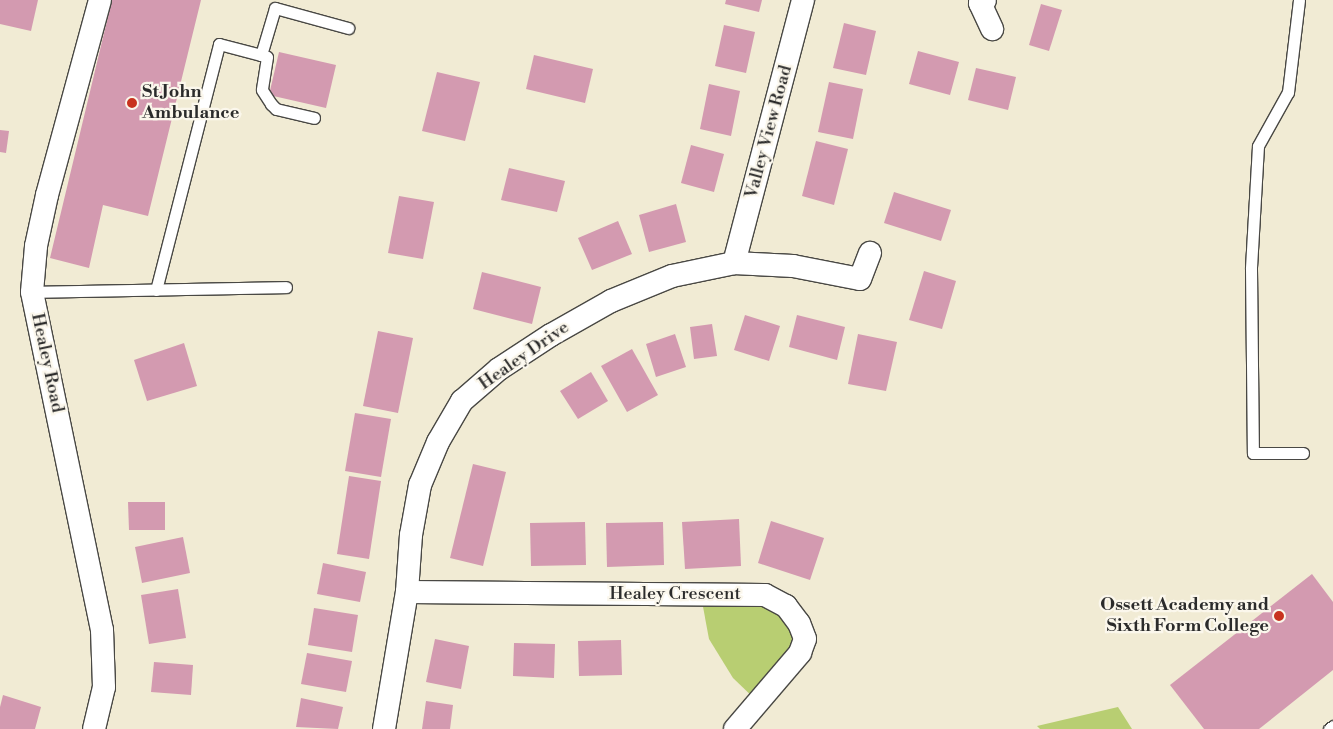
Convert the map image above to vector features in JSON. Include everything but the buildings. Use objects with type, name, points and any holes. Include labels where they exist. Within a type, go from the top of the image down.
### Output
[{"type":"street","name":"Healey Road","points":[[94,729],[104,687],[102,630],[32,292],[36,246],[47,195],[100,0]]},
{"type":"street","name":"Valley View Road","points":[[734,263],[803,0]]},
{"type":"street","points":[[977,1],[992,28]]},
{"type":"street","name":"Healey Drive","points":[[384,729],[407,592],[411,535],[420,485],[438,442],[462,402],[499,369],[550,335],[611,300],[672,276],[734,263],[793,266],[860,279],[870,253]]},
{"type":"street","name":"Healey Crescent","points":[[407,592],[765,595],[786,606],[799,623],[805,639],[800,653],[735,729]]},
{"type":"lane","points":[[1299,0],[1288,92],[1258,146],[1251,269],[1253,453],[1303,454]]},
{"type":"lane","points":[[261,55],[275,8],[348,28]]},
{"type":"lane","points":[[156,290],[219,44],[268,57],[262,90],[271,104],[276,108],[314,118]]},
{"type":"lane","points":[[32,292],[286,287]]},
{"type":"lane","points":[[1329,729],[1333,726]]},
{"type":"green space","points":[[765,595],[805,639],[758,702],[733,678],[709,639],[701,596]]},
{"type":"green space","points":[[1118,707],[1132,729],[1040,729],[1037,726]]},
{"type":"place","name":"St John Ambulance","points":[[132,103]]},
{"type":"place","name":"Ossett Academy and Sixth Form College","points":[[1279,616]]}]
